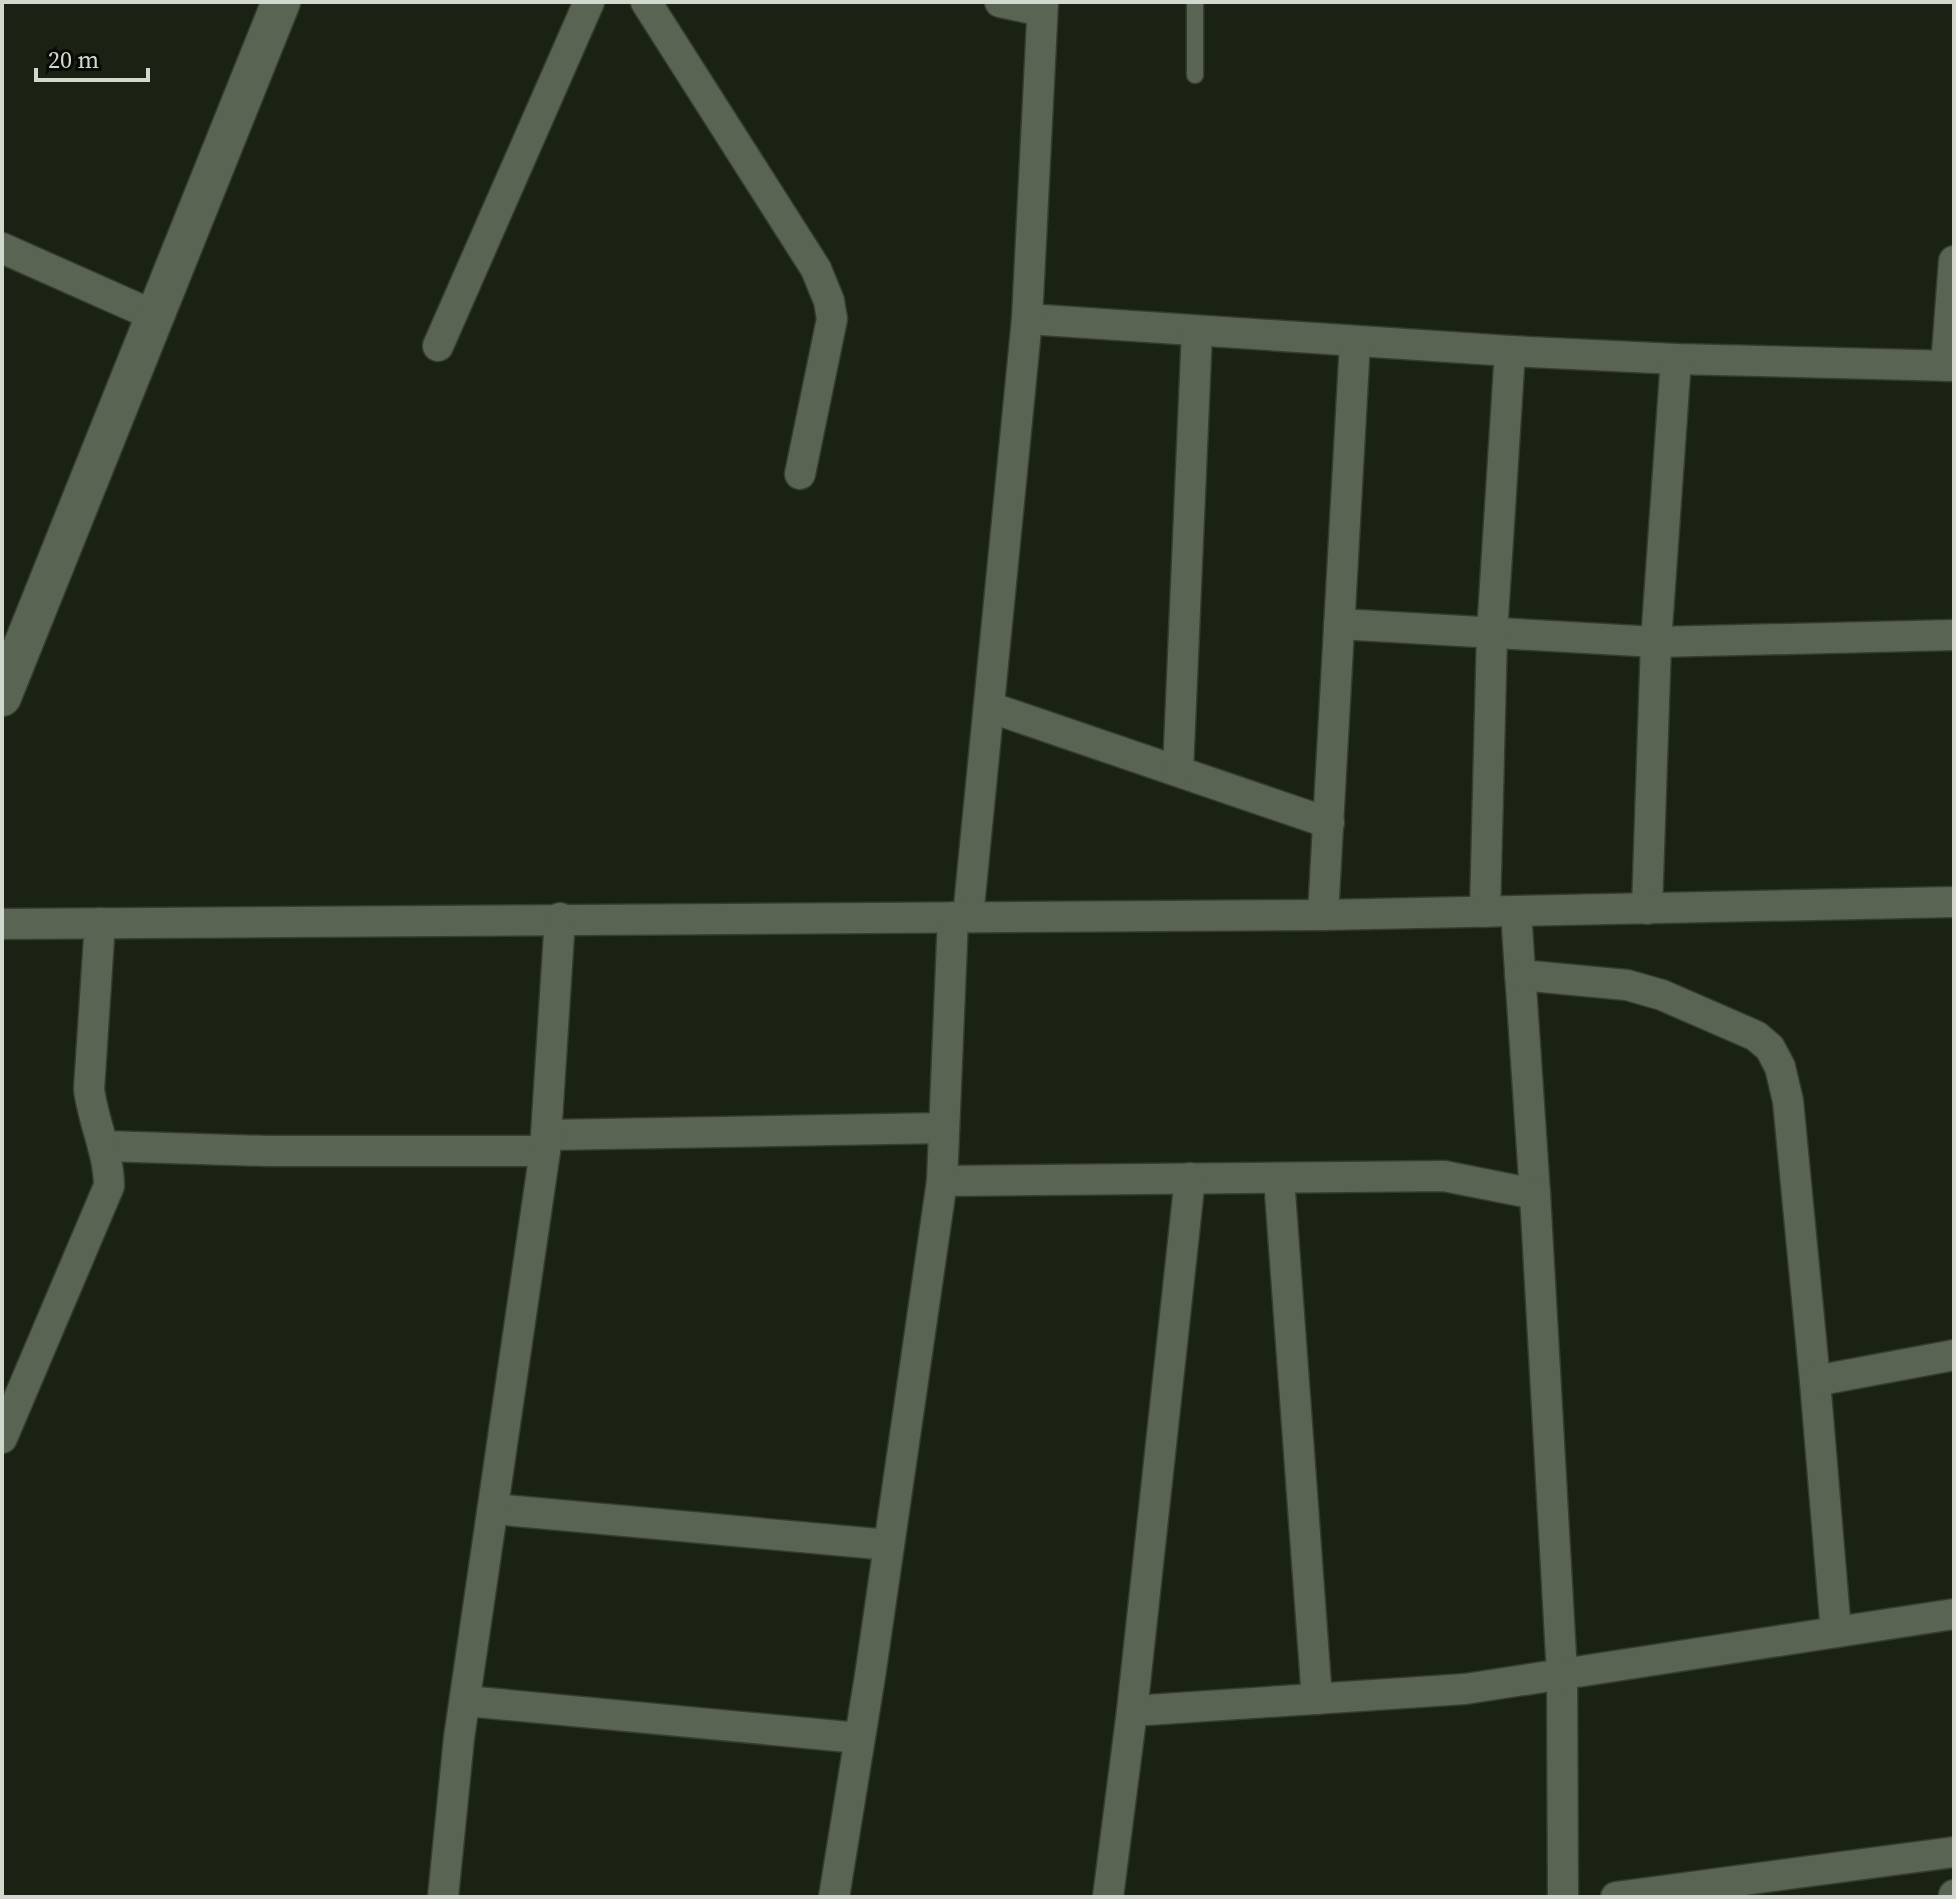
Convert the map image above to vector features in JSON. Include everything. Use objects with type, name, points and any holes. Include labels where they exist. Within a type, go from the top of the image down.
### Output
[{"type":"street","points":[[2,697],[281,2]]},
{"type":"street","points":[[438,346],[589,2]]},
{"type":"street","points":[[646,2],[816,269],[829,301],[830,335],[800,474]]},
{"type":"street","points":[[834,1897],[942,1181],[961,917],[989,707],[1027,319],[1042,6],[1000,2]]},
{"type":"street","points":[[2,248],[155,316]]},
{"type":"street","points":[[1027,319],[1510,351],[1950,366],[1954,261]]},
{"type":"street","points":[[1178,771],[1197,331]]},
{"type":"street","points":[[1323,915],[1355,342]]},
{"type":"street","points":[[1485,912],[1492,633],[1510,351]]},
{"type":"street","points":[[1647,909],[1656,642],[1676,359]]},
{"type":"street","points":[[1339,624],[1656,642],[1954,635]]},
{"type":"street","points":[[989,707],[1329,823]]},
{"type":"street","points":[[2,924],[1323,915],[1954,902]]},
{"type":"street","points":[[1516,912],[1562,1674],[1563,1897]]},
{"type":"street","points":[[443,1897],[459,1738],[546,1143],[560,918]]},
{"type":"street","points":[[2,1438],[109,1186],[109,1170],[89,1089],[100,923]]},
{"type":"street","points":[[1520,975],[1627,985],[1662,995],[1756,1036],[1770,1048],[1780,1067],[1788,1101],[1836,1632]]},
{"type":"street","points":[[103,1146],[268,1151],[944,1128]]},
{"type":"street","points":[[942,1181],[1444,1176],[1535,1194]]},
{"type":"street","points":[[1108,1897],[1132,1711],[1190,1178]]},
{"type":"street","points":[[1279,1178],[1317,1699]]},
{"type":"street","points":[[1815,1381],[1954,1355]]},
{"type":"street","points":[[493,1509],[889,1545]]},
{"type":"street","points":[[1132,1711],[1465,1689],[1954,1614]]},
{"type":"street","points":[[466,1701],[859,1738]]},
{"type":"street","points":[[1616,1897],[1954,1852]]},
{"type":"lane","points":[[1195,2],[1195,75]]}]
